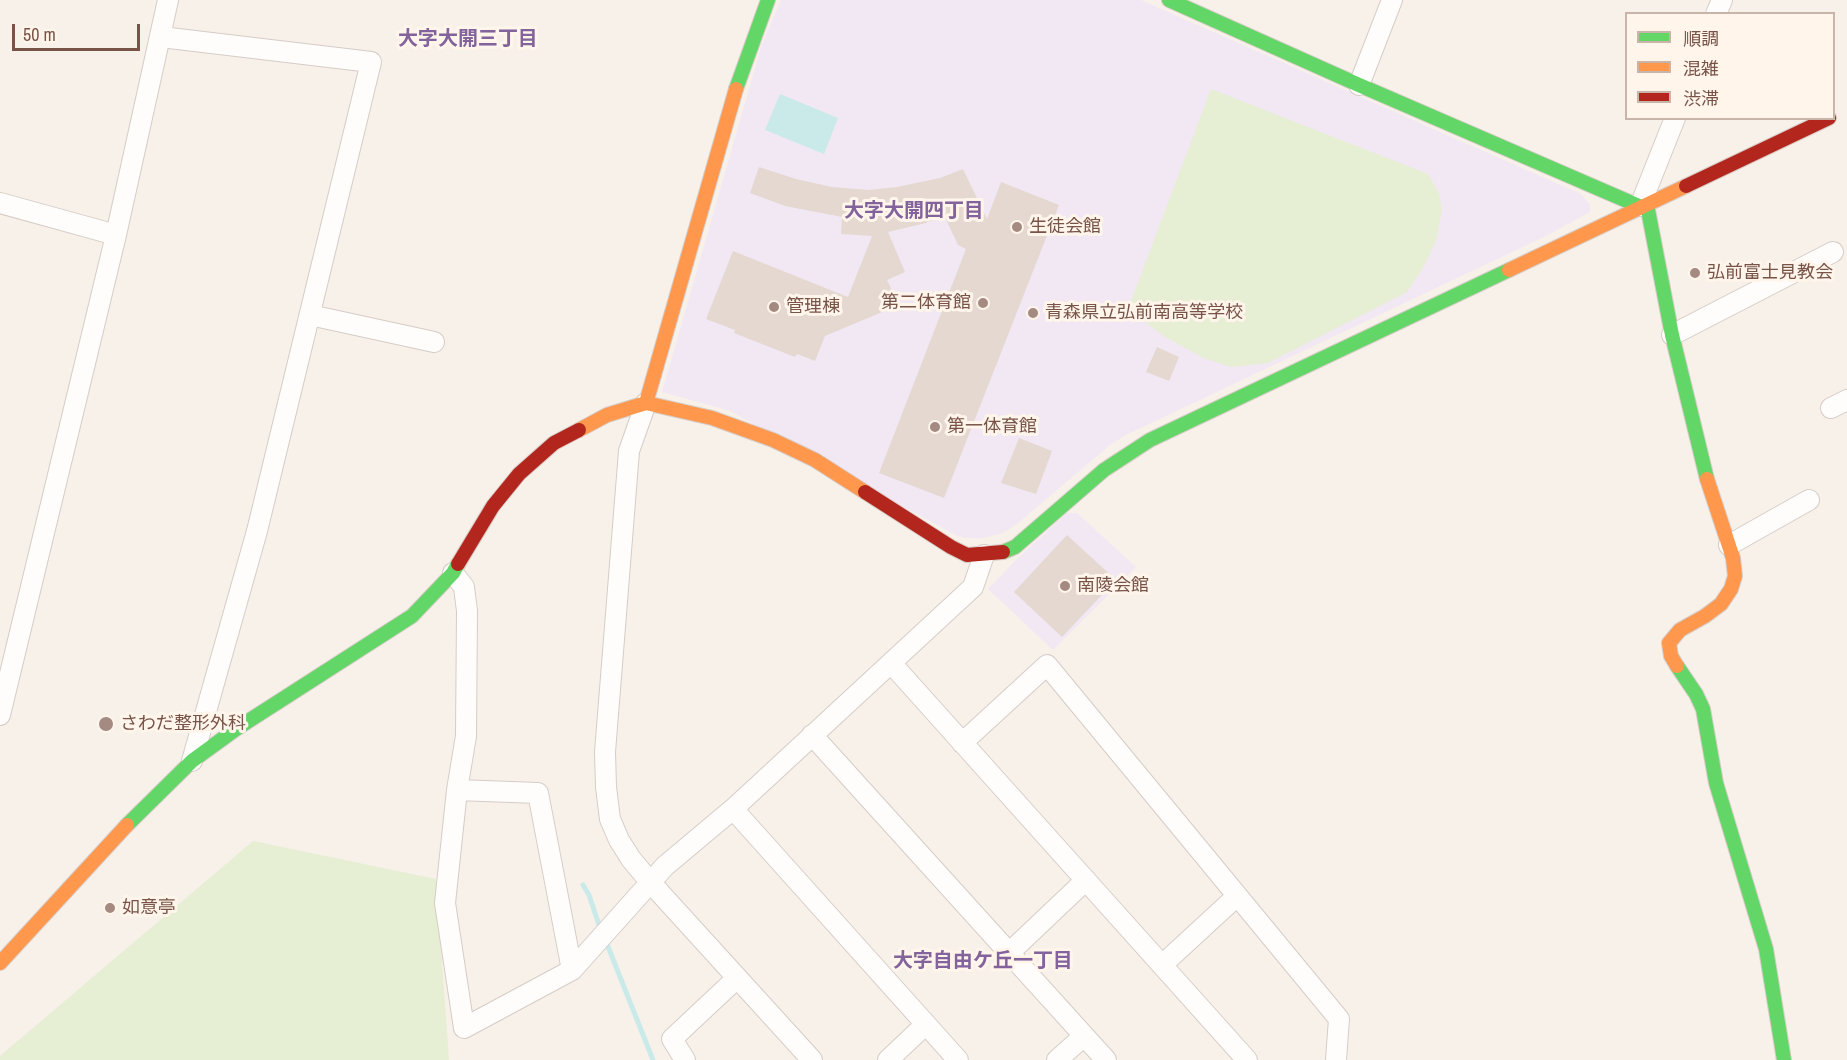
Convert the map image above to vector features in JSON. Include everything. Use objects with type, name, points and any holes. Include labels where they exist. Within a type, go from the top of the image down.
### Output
[{"type":"street","points":[[0,715],[116,235],[168,0]]},
{"type":"street","points":[[768,0],[737,84],[646,403],[629,451],[605,752],[606,787],[610,819],[631,859],[812,1060]]},
{"type":"street","points":[[1169,0],[1648,210],[1672,335],[1703,468],[1733,558],[1735,576],[1731,590],[1721,604],[1680,630],[1669,643],[1671,656],[1703,709],[1716,783],[1766,949],[1784,1060]]},
{"type":"street","points":[[1359,85],[1392,0]]},
{"type":"street","points":[[161,37],[371,62],[257,531],[192,761]]},
{"type":"street","points":[[1640,206],[1674,120]]},
{"type":"street","points":[[0,963],[68,887],[150,801],[192,761],[236,729],[412,616],[453,573],[493,506],[519,474],[554,443],[607,415],[646,403],[712,418],[773,440],[815,460],[967,555],[999,554],[1015,547],[1104,470],[1150,440],[1640,206],[1687,187],[1824,120]]},
{"type":"street","points":[[0,203],[116,235]]},
{"type":"street","points":[[1672,335],[1833,252]]},
{"type":"street","points":[[310,315],[434,342]]},
{"type":"street","points":[[1729,545],[1809,501]]},
{"type":"street","points":[[453,573],[464,587],[467,610],[466,736],[457,790],[445,903],[464,1028],[572,970],[665,866],[733,809],[973,587],[984,555]]},
{"type":"street","points":[[891,663],[1247,1060]]},
{"type":"street","points":[[962,743],[1047,665],[1339,1019],[1336,1060]]},
{"type":"street","points":[[812,735],[1106,1060]]},
{"type":"street","points":[[457,790],[538,793],[572,970]]},
{"type":"street","points":[[733,809],[958,1060]]},
{"type":"street","points":[[1009,953],[1086,880]]},
{"type":"street","points":[[1162,965],[1237,896]]},
{"type":"street","points":[[685,1060],[672,1039],[737,978]]},
{"type":"street","points":[[888,1060],[926,1024]]},
{"type":"street","points":[[1057,1060],[1084,1036]]},
{"type":"shaded area","name":"青森県立弘前南高等学校","points":[[781,0],[1141,0],[1581,194],[1590,205],[1590,212],[1548,235],[1126,435],[1110,445],[1017,524],[1003,533],[983,538],[957,536],[730,411],[662,392],[762,44]]},
{"type":"shaded area","points":[[1067,513],[1077,513],[1136,567],[1053,650],[988,589]]},
{"type":"green space","points":[[1211,89],[1428,174],[1439,193],[1442,210],[1436,241],[1424,266],[1407,292],[1268,363],[1231,367],[1204,358],[1165,337],[1128,309]]},
{"type":"green space","points":[[253,841],[436,879],[449,1060],[0,1060],[0,1056]]},
{"type":"water","points":[[780,94],[838,118],[824,154],[765,130]]},
{"type":"building","points":[[759,167],[832,187],[869,190],[940,178],[963,169],[987,219],[1001,182],[1059,205],[944,498],[879,473],[966,249],[958,245],[944,215],[926,223],[888,232],[905,272],[887,280],[899,305],[825,336],[815,361],[797,354],[795,357],[734,333],[735,330],[706,319],[733,251],[848,297],[872,236],[841,234],[842,217],[785,206],[750,193]]},
{"type":"building","points":[[1157,347],[1179,357],[1169,381],[1146,372]]},
{"type":"building","points":[[1019,438],[1052,451],[1036,494],[1001,483]]},
{"type":"building","name":"南陵会館","points":[[1067,535],[1116,580],[1062,637],[1014,592]]},
{"type":"waterway","points":[[583,885],[589,895],[601,931]]},
{"type":"waterway","points":[[605,939],[653,1060]]},
{"type":"traffic: fast","points":[[736,89],[768,0]]},
{"type":"traffic: fast","points":[[1169,0],[1648,210],[1672,335],[1707,479]]},
{"type":"traffic: fast","points":[[1003,552],[1015,547],[1104,470],[1150,440],[1509,270]]},
{"type":"traffic: fast","points":[[127,825],[192,761],[236,729],[412,616],[453,573],[458,564]]},
{"type":"traffic: fast","points":[[1677,666],[1703,709],[1716,783],[1766,949],[1784,1060]]},
{"type":"traffic: slow","points":[[646,403],[736,89]]},
{"type":"traffic: slow","points":[[1509,270],[1686,186]]},
{"type":"traffic: slow","points":[[579,430],[607,415],[646,403],[712,418],[773,440],[815,460],[865,492]]},
{"type":"traffic: slow","points":[[1677,666],[1671,656],[1669,643],[1680,630],[1721,604],[1731,589],[1735,576],[1733,558],[1707,479]]},
{"type":"traffic: slow","points":[[0,963],[127,825]]},
{"type":"traffic: jam","points":[[1686,186],[1825,120]]},
{"type":"traffic: jam","points":[[458,564],[493,506],[519,474],[554,443],[579,430]]},
{"type":"traffic: jam","points":[[865,492],[967,555],[1003,552]]},
{"type":"place","name":"生徒会館","points":[[1017,227]]},
{"type":"place","name":"弘前富士見教会","points":[[1695,273]]},
{"type":"place","name":"第二体育館","points":[[983,303]]},
{"type":"place","name":"管理棟","points":[[774,307]]},
{"type":"place","name":"青森県立弘前南高等学校","points":[[1033,313]]},
{"type":"place","name":"第一体育館","points":[[935,427]]},
{"type":"place","name":"南陵会館","points":[[1065,586]]},
{"type":"place","name":"さわだ整形外科","points":[[106,724]]},
{"type":"place","name":"如意亭","points":[[110,908]]},
{"type":"district","name":"大字大開三丁目","points":[[468,40]]},
{"type":"district","name":"大字大開四丁目","points":[[914,212]]},
{"type":"district","name":"大字自由ケ丘一丁目","points":[[983,962]]}]
